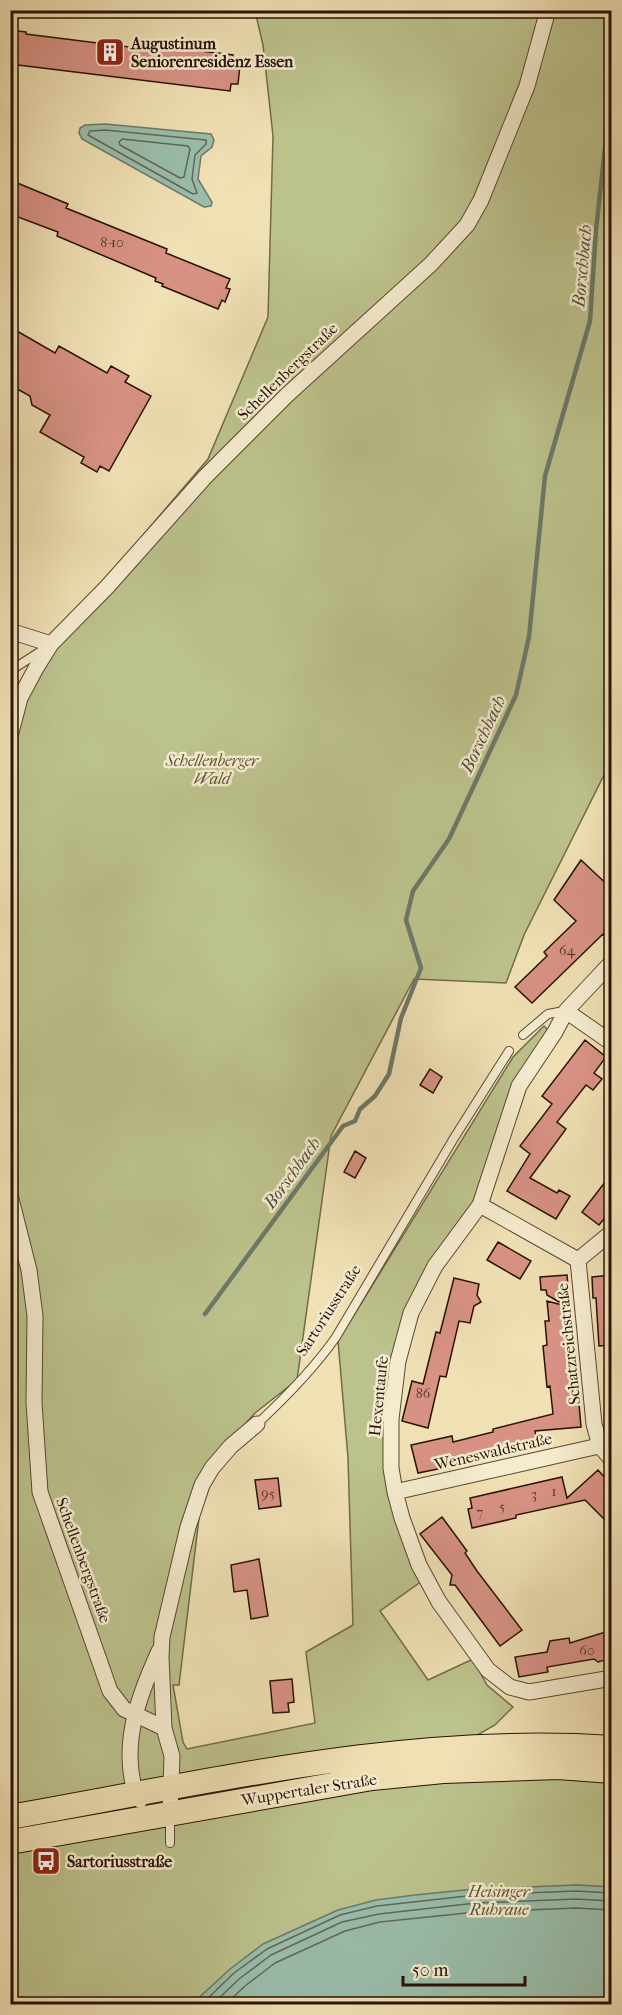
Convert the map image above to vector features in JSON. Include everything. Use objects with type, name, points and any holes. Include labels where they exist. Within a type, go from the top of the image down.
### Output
[{"type":"main road","name":"Wuppertaler Straße","points":[[10,1817],[301,1764],[441,1748],[556,1744],[612,1748]]},
{"type":"main road","name":"Wuppertaler Straße","points":[[10,1842],[372,1778],[442,1771],[558,1767],[612,1771]]},
{"type":"street","name":"Schellenbergstraße","points":[[10,736],[20,698],[51,644],[107,587],[206,477],[287,395],[431,264],[467,225],[482,201],[527,86],[549,10]]},
{"type":"street","points":[[10,631],[51,644]]},
{"type":"street","points":[[612,962],[566,1011],[612,1043]]},
{"type":"street","name":"Hexentaufe","points":[[566,1011],[555,1032],[519,1086],[480,1204],[435,1266],[411,1313],[398,1361],[391,1419],[391,1468],[402,1518],[419,1565],[439,1602],[488,1670],[510,1687],[529,1692],[612,1678]]},
{"type":"street","name":"Schellenbergstraße","points":[[10,1195],[29,1270],[35,1316],[34,1403],[40,1492],[110,1691],[124,1709],[164,1728]]},
{"type":"street","name":"Schatzreichstraße","points":[[480,1204],[578,1260],[594,1424],[612,1460]]},
{"type":"street","points":[[578,1260],[612,1233]]},
{"type":"street","name":"Sartoriusstraße","points":[[135,1794],[130,1766],[135,1714],[144,1684],[161,1648],[188,1527],[202,1485],[212,1468],[231,1446],[257,1424]]},
{"type":"street","name":"Weneswaldstraße","points":[[395,1491],[606,1444]]},
{"type":"street","name":"Sartoriusstraße","points":[[161,1648],[164,1728],[172,1756],[172,1788],[162,1814]]},
{"type":"street","points":[[135,1794],[162,1814]]},
{"type":"lane","points":[[10,671],[51,644]]},
{"type":"lane","points":[[523,1035],[548,1014],[566,1011]]},
{"type":"lane","name":"Sartoriusstraße","points":[[257,1424],[295,1389],[329,1346],[509,1051]]},
{"type":"lane","points":[[162,1814],[170,1843]]},
{"type":"green space","name":"Schellenberger Wald","points":[[255,11],[611,11],[611,761],[524,935],[506,983],[414,979],[331,1136],[297,1380],[255,1413],[205,1468],[179,1685],[173,1685],[183,1742],[187,1749],[315,1723],[306,1652],[353,1625],[348,1458],[338,1341],[513,1057],[544,1026],[550,1032],[512,1090],[478,1195],[432,1258],[393,1354],[384,1421],[390,1498],[404,1544],[422,1581],[380,1611],[428,1680],[473,1659],[487,1685],[513,1707],[495,1725],[458,1746],[372,1754],[294,1765],[559,1737],[611,1742],[611,2004],[11,2004],[10,1201],[28,1270],[34,1317],[33,1402],[38,1493],[53,1535],[42,1491],[36,1402],[37,1316],[30,1270],[11,1188],[11,742],[28,687],[41,661],[59,638],[57,636],[208,459],[268,317],[273,136],[263,45]]},
{"type":"water","points":[[105,124],[211,134],[214,140],[212,147],[201,156],[198,179],[212,202],[211,206],[204,207],[82,139],[79,133],[80,128],[85,125]]},
{"type":"water","points":[[577,1885],[611,1887],[611,2004],[192,2004],[230,1969],[263,1944],[338,1910],[376,1900],[415,1895],[475,1889]]},
{"type":"building","name":"Augustinum Seniorenresidenz Essen","points":[[10,30],[145,49],[145,46],[153,47],[154,45],[233,55],[232,64],[240,65],[238,84],[231,84],[230,91],[10,64]]},
{"type":"building","points":[[10,180],[68,204],[66,208],[167,249],[166,253],[230,279],[226,288],[230,289],[225,302],[222,300],[218,309],[162,286],[163,284],[155,281],[156,278],[57,236],[58,232],[10,214]]},
{"type":"building","points":[[10,327],[55,353],[59,346],[107,373],[111,366],[129,376],[125,382],[151,396],[109,471],[100,466],[97,472],[81,463],[84,457],[40,432],[50,415],[32,405],[30,396],[10,385]]},
{"type":"building","points":[[581,860],[612,889],[612,943],[603,934],[532,1003],[515,987],[547,956],[544,952],[576,921],[554,900]]},
{"type":"building","points":[[585,1040],[606,1057],[594,1073],[602,1079],[593,1090],[586,1085],[557,1122],[566,1129],[530,1178],[557,1193],[559,1190],[570,1196],[556,1219],[507,1191],[530,1154],[520,1146],[552,1104],[542,1096]]},
{"type":"building","points":[[430,1069],[442,1077],[433,1093],[420,1085]]},
{"type":"building","points":[[355,1151],[366,1158],[355,1178],[344,1172]]},
{"type":"building","points":[[612,1173],[612,1209],[599,1225],[582,1212]]},
{"type":"building","points":[[498,1242],[531,1261],[520,1279],[487,1260]]},
{"type":"building","points":[[567,1275],[572,1331],[569,1331],[573,1392],[581,1401],[579,1404],[581,1427],[535,1431],[538,1446],[437,1465],[438,1469],[418,1473],[411,1445],[452,1436],[453,1442],[553,1414],[550,1386],[547,1387],[543,1346],[547,1345],[545,1321],[549,1321],[547,1301],[566,1306],[547,1295],[546,1290],[541,1290],[540,1277]]},
{"type":"building","points":[[612,1275],[612,1345],[599,1346],[596,1298],[593,1298],[592,1277]]},
{"type":"building","points":[[454,1278],[479,1284],[477,1295],[481,1302],[474,1306],[470,1323],[459,1321],[446,1377],[440,1376],[428,1428],[402,1421],[412,1381],[423,1384],[436,1332],[440,1333]]},
{"type":"building","points":[[598,1470],[607,1480],[612,1480],[612,1513],[605,1520],[585,1500],[516,1515],[516,1518],[472,1528],[468,1509],[472,1508],[470,1498],[562,1477],[567,1498]]},
{"type":"building","points":[[278,1478],[281,1506],[259,1509],[255,1480]]},
{"type":"building","points":[[442,1517],[467,1551],[465,1553],[477,1571],[522,1630],[500,1646],[455,1585],[450,1585],[452,1575],[420,1534]]},
{"type":"building","points":[[259,1559],[268,1616],[251,1619],[247,1590],[234,1592],[231,1565]]},
{"type":"building","points":[[612,1630],[612,1658],[598,1662],[594,1659],[547,1667],[548,1672],[519,1677],[515,1657],[547,1652],[550,1641],[569,1638],[570,1643]]},
{"type":"building","points":[[292,1679],[294,1702],[288,1703],[289,1712],[273,1713],[270,1681]]},
{"type":"waterway","name":"Borschbach","points":[[205,1314],[343,1126],[355,1121],[360,1109],[375,1096],[389,1074],[401,1018],[421,968],[406,920],[413,891],[449,839],[516,695],[529,637],[545,476],[590,321],[596,230],[612,84]]},
{"type":"place","name":"Augustinum Seniorenresidenz Essen","points":[[110,52]]},
{"type":"place","name":"Sartoriusstraße","points":[[46,1861]]},
{"type":"park label","name":"Heisinger Ruhraue","points":[[499,1900]]}]
